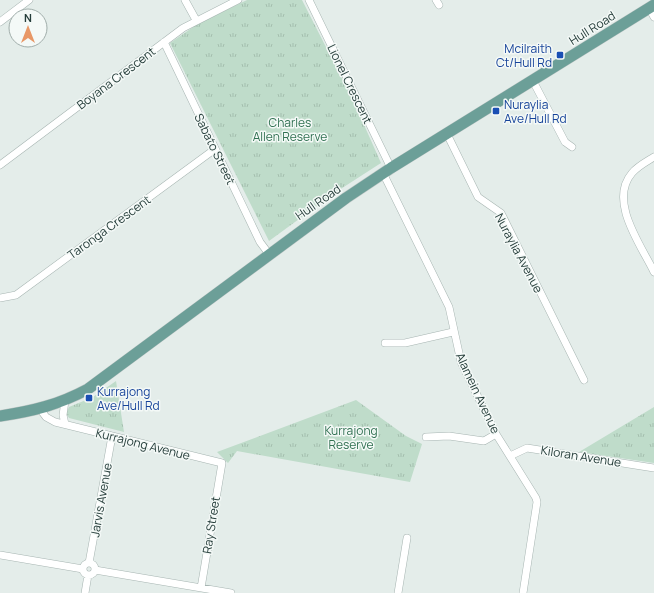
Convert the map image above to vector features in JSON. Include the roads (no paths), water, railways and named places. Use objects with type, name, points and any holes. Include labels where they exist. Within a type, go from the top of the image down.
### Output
[{"type":"main road","name":"Hull Road","points":[[0,416],[40,409],[65,401],[88,389],[269,254],[387,171],[652,10]]},
{"type":"street","points":[[0,22],[29,0]]},
{"type":"street","points":[[185,0],[196,20]]},
{"type":"street","name":"Boyana Crescent","points":[[0,165],[164,42],[196,20],[238,0]]},
{"type":"street","name":"Lionel Crescent","points":[[309,0],[387,171]]},
{"type":"street","name":"Sabato Street","points":[[164,42],[260,242],[269,254]]},
{"type":"street","points":[[533,81],[565,142],[572,147]]},
{"type":"street","name":"Nuraylia Avenue","points":[[447,134],[478,197],[501,213],[584,380]]},
{"type":"street","name":"Taronga Crescent","points":[[0,298],[16,296],[215,149]]},
{"type":"street","points":[[654,157],[631,174],[624,188],[622,200],[626,216],[654,272]]},
{"type":"street","name":"Alamein Avenue","points":[[387,171],[449,307],[453,332],[461,362],[496,434],[534,493],[537,502],[523,593]]},
{"type":"street","points":[[385,343],[405,343],[453,332]]},
{"type":"street","points":[[65,401],[63,414],[65,424]]},
{"type":"street","name":"Kurrajong Avenue","points":[[40,409],[46,417],[55,422],[222,463]]},
{"type":"street","points":[[426,437],[449,436],[484,440],[496,434]]},
{"type":"street","name":"Jarvis Avenue","points":[[90,563],[112,436]]},
{"type":"street","name":"Kiloran Avenue","points":[[510,456],[527,448],[654,468]]},
{"type":"street","name":"Ray Street","points":[[201,588],[222,463]]},
{"type":"street","points":[[398,593],[407,538]]},
{"type":"street","points":[[0,555],[83,568]]},
{"type":"street","points":[[83,568],[86,564],[90,563],[93,565],[95,570]]},
{"type":"street","points":[[83,568],[84,572],[88,575]]},
{"type":"street","points":[[95,570],[231,593]]},
{"type":"street","points":[[88,575],[92,574],[95,570]]},
{"type":"street","points":[[85,593],[88,575]]},
{"type":"place","name":"Mcilraith Ct/Hull Rd","points":[[560,55]]},
{"type":"place","name":"Nuraylia Ave/Hull Rd","points":[[496,111]]},
{"type":"place","name":"Kurrajong Ave/Hull Rd","points":[[89,398]]},
{"type":"park label","name":"Charles Allen Reserve","points":[[290,129]]},
{"type":"park label","name":"Kurrajong Reserve","points":[[351,437]]}]
